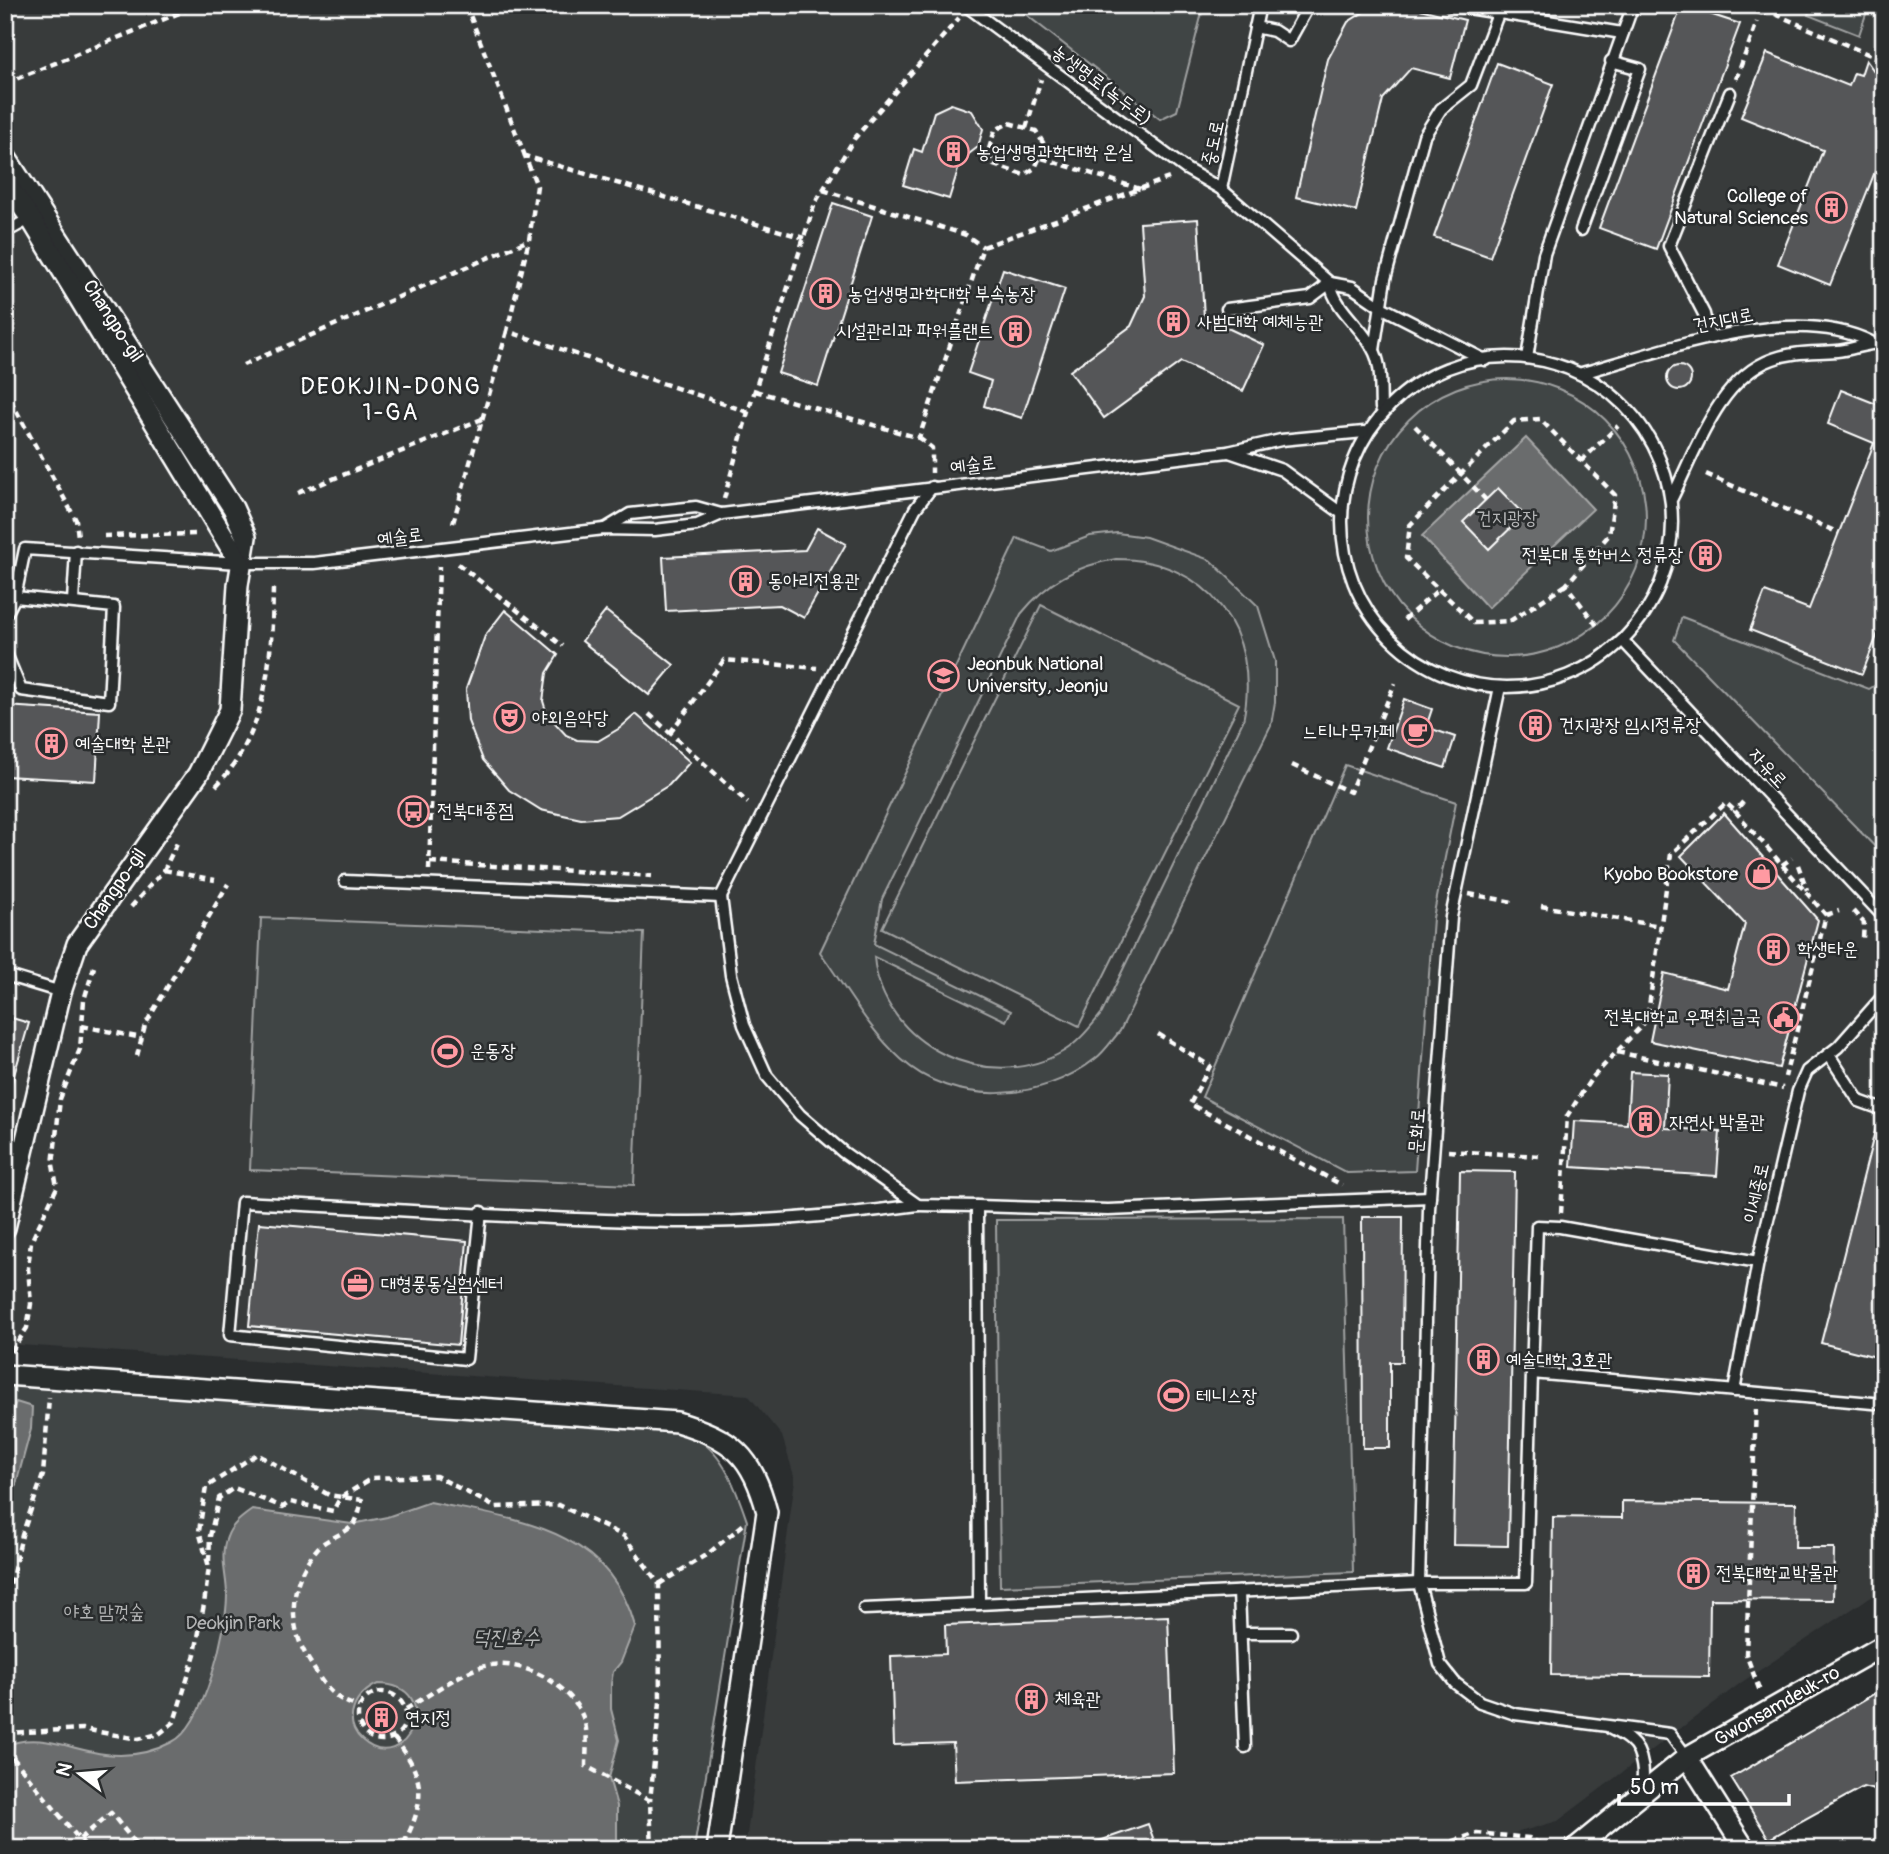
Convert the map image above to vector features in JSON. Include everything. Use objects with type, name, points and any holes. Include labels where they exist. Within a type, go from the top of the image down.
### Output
[{"type":"street","name":"Changpo-gil","points":[[5,156],[37,215],[233,508],[246,537],[240,563],[230,710],[198,774],[77,944],[61,992],[5,1227]]},
{"type":"street","name":"Changpo-gil","points":[[5,182],[37,215]]},
{"type":"street","points":[[5,1375],[677,1422],[715,1434],[743,1456],[760,1484],[767,1512],[717,1849]]},
{"type":"street","name":"Gwonsamdeuk-ro","points":[[1574,1849],[1687,1758],[1884,1645]]},
{"type":"street","points":[[1687,1758],[1745,1849]]},
{"type":"lane","name":"중도로","points":[[1260,5],[1221,189],[1330,283],[1352,287],[1381,307],[1485,360]]},
{"type":"lane","points":[[1255,27],[1274,31],[1289,41],[1309,5]]},
{"type":"lane","points":[[1450,5],[1622,33]]},
{"type":"lane","points":[[1527,358],[1544,254],[1633,5]]},
{"type":"lane","name":"농생명로(녹두로)","points":[[966,6],[1186,169],[1221,189]]},
{"type":"lane","points":[[1374,350],[1385,279],[1424,136],[1441,109],[1471,85],[1498,14]]},
{"type":"lane","points":[[1581,230],[1640,69],[1611,61]]},
{"type":"lane","points":[[1709,338],[1704,314],[1669,246],[1730,93]]},
{"type":"lane","points":[[5,227],[13,229],[37,215]]},
{"type":"lane","name":"중도로","points":[[1330,283],[1333,297],[1374,350],[1379,366],[1381,408]]},
{"type":"lane","points":[[1227,309],[1310,298],[1330,283]]},
{"type":"lane","name":"건지대로","points":[[1583,373],[1739,331],[1788,328],[1849,331],[1871,342]]},
{"type":"lane","name":"건지대로","points":[[1672,498],[1724,398],[1747,373],[1772,359],[1796,353],[1841,351],[1871,342],[1884,343]]},
{"type":"lane","points":[[1527,358],[1583,373],[1622,398],[1649,436],[1672,498],[1671,539],[1658,589],[1626,644],[1601,660],[1536,684],[1500,687],[1461,680],[1417,665],[1395,647],[1357,593],[1340,512],[1364,432],[1381,408],[1419,383],[1451,368],[1485,360],[1527,358]]},
{"type":"lane","name":"예술로","points":[[15,597],[26,549],[240,563],[314,563],[604,529],[669,529],[697,525],[722,514],[1228,452],[1281,440],[1364,432]]},
{"type":"lane","points":[[1228,452],[1282,470],[1340,512]]},
{"type":"lane","points":[[918,1205],[842,1152],[800,1115],[767,1076],[744,1025],[732,975],[721,897],[915,509],[932,487]]},
{"type":"lane","name":"예술로","points":[[604,529],[630,514],[696,507],[722,514]]},
{"type":"lane","points":[[73,601],[76,551]]},
{"type":"lane","points":[[5,616],[15,597],[114,607],[109,702],[21,690],[5,651]]},
{"type":"lane","name":"자유로","points":[[1626,644],[1884,918]]},
{"type":"lane","name":"문화로","points":[[1500,687],[1451,917],[1430,1197],[1419,1583],[1440,1664],[1455,1682],[1480,1702],[1515,1714],[1670,1734],[1687,1758]]},
{"type":"lane","points":[[345,881],[721,897]]},
{"type":"lane","points":[[5,975],[61,992]]},
{"type":"lane","name":"이세종로","points":[[1734,1391],[1758,1262],[1798,1091],[1807,1071],[1829,1055],[1884,995]]},
{"type":"lane","points":[[1829,1055],[1859,1101],[1884,1110]]},
{"type":"lane","points":[[481,1212],[466,1359],[230,1335],[243,1202],[481,1212],[676,1222],[854,1213],[918,1205],[1108,1210],[1430,1197]]},
{"type":"lane","points":[[977,1206],[979,1604]]},
{"type":"lane","points":[[863,1609],[1419,1583],[1526,1583],[1537,1226],[1560,1227],[1758,1262]]},
{"type":"lane","points":[[1532,1373],[1884,1404]]},
{"type":"lane","points":[[1239,1592],[1245,1747]]},
{"type":"lane","points":[[1241,1633],[1291,1633]]},
{"type":"lane","points":[[1608,1726],[1632,1742],[1641,1759],[1642,1787],[1628,1807]]},
{"type":"path","points":[[6,83],[199,5]]},
{"type":"path","points":[[453,523],[508,331],[529,240],[537,186],[466,5]]},
{"type":"path","points":[[722,514],[748,412],[816,203],[854,139],[966,6]]},
{"type":"path","points":[[1730,93],[1746,57],[1758,6],[1884,61]]},
{"type":"path","points":[[1026,128],[1041,77]]},
{"type":"path","points":[[1009,123],[1036,131],[1045,146],[1042,158],[1035,168],[1024,175],[994,165],[988,152],[995,130],[1009,123]]},
{"type":"path","points":[[525,156],[804,238]]},
{"type":"path","points":[[1042,158],[1140,189]]},
{"type":"path","points":[[983,247],[1169,178]]},
{"type":"path","points":[[823,190],[966,235],[983,247]]},
{"type":"path","points":[[243,365],[529,240]]},
{"type":"path","points":[[919,438],[983,247]]},
{"type":"path","points":[[508,331],[748,412]]},
{"type":"path","points":[[5,390],[76,520],[78,537],[201,534]]},
{"type":"path","points":[[755,391],[919,438],[932,447],[932,487]]},
{"type":"path","points":[[298,493],[482,419]]},
{"type":"path","points":[[1540,419],[1581,461],[1615,495],[1609,535],[1566,585],[1510,621],[1474,623],[1406,558],[1410,524],[1514,421],[1540,419]]},
{"type":"path","points":[[1415,426],[1486,500]]},
{"type":"path","points":[[1581,461],[1618,426]]},
{"type":"path","points":[[1706,474],[1839,533]]},
{"type":"path","points":[[458,564],[563,646]]},
{"type":"path","points":[[429,871],[439,566]]},
{"type":"path","points":[[1566,585],[1598,627]]},
{"type":"path","points":[[272,648],[273,587]]},
{"type":"path","points":[[1404,620],[1439,589]]},
{"type":"path","points":[[670,733],[724,660],[817,668]]},
{"type":"path","points":[[1292,765],[1350,792],[1395,683]]},
{"type":"path","points":[[649,715],[748,803]]},
{"type":"path","points":[[1735,811],[1743,802]]},
{"type":"path","points":[[1560,1227],[1567,1116],[1591,1079],[1647,1020],[1671,854],[1726,803],[1826,915]]},
{"type":"path","points":[[1782,865],[1792,858]]},
{"type":"path","points":[[430,862],[658,876]]},
{"type":"path","points":[[1798,865],[1808,895]]},
{"type":"path","points":[[164,870],[215,880]]},
{"type":"path","points":[[137,1056],[151,1014],[228,884]]},
{"type":"path","points":[[1465,894],[1513,902]]},
{"type":"path","points":[[1541,906],[1660,926]]},
{"type":"path","points":[[1826,915],[1839,911]]},
{"type":"path","points":[[1782,1087],[1826,915]]},
{"type":"path","points":[[11,1352],[27,1328],[31,1304],[31,1242],[57,1187],[53,1165],[60,1100],[80,1049],[83,1000]]},
{"type":"path","points":[[82,1026],[142,1038]]},
{"type":"path","points":[[1158,1034],[1210,1066],[1190,1104],[1342,1186]]},
{"type":"path","points":[[1617,1052],[1798,1091]]},
{"type":"path","points":[[1448,1151],[1540,1156]]},
{"type":"path","points":[[5,1608],[22,1535],[43,1475],[49,1394]]},
{"type":"path","points":[[1756,1409],[1746,1654],[1761,1695]]},
{"type":"path","points":[[209,1567],[199,1531],[206,1487],[257,1454],[340,1498],[362,1500],[354,1525],[318,1548],[301,1577],[292,1611],[297,1642],[329,1692],[338,1700],[359,1707]]},
{"type":"path","points":[[5,1733],[83,1729],[138,1739],[159,1734],[174,1722],[195,1654],[209,1567],[210,1536],[219,1498],[234,1488],[283,1507],[290,1502],[333,1511],[340,1498],[372,1478],[436,1476],[495,1507],[559,1505],[624,1536],[659,1584],[660,1702],[650,1801],[652,1849]]},
{"type":"path","points":[[659,1584],[709,1553],[747,1521]]},
{"type":"path","points":[[406,1709],[481,1667],[512,1663],[539,1673],[565,1691],[584,1723],[586,1766],[650,1801]]},
{"type":"path","points":[[383,1691],[397,1696],[406,1709],[405,1725],[394,1738],[378,1740],[370,1737],[359,1724],[359,1707],[368,1696],[383,1691]]},
{"type":"path","points":[[394,1738],[410,1757],[421,1783],[416,1820],[401,1849]]},
{"type":"path","points":[[5,1748],[87,1849]]},
{"type":"path","points":[[80,1839],[111,1813],[140,1849]]},
{"type":"path","points":[[1430,1849],[1477,1833],[1529,1838],[1550,1849]]},
{"type":"shaded area","name":"Jeonbuk National University, Jeonju","points":[[5,5],[1884,5],[1884,1588],[1742,1682],[1558,1821],[1460,1849],[745,1849],[795,1479],[782,1436],[748,1395],[5,1344]]},
{"type":"green space","points":[[1204,5],[1177,111],[1160,119],[1015,6]]},
{"type":"green space","points":[[1811,5],[1869,5],[1859,35],[1808,15]]},
{"type":"green space","name":"건지광장","points":[[1507,379],[1534,382],[1560,390],[1584,403],[1605,420],[1622,441],[1635,465],[1643,491],[1646,518],[1643,545],[1635,571],[1622,595],[1605,616],[1584,633],[1560,646],[1534,654],[1507,657],[1480,654],[1454,646],[1430,633],[1409,616],[1392,595],[1379,571],[1371,545],[1368,518],[1371,491],[1379,465],[1392,441],[1409,420],[1430,403],[1454,390],[1480,382]]},
{"type":"green space","points":[[1117,533],[1146,537],[1210,560],[1258,606],[1275,661],[1275,702],[1271,725],[1120,1031],[1108,1046],[1099,1056],[1073,1073],[1049,1084],[1024,1091],[971,1091],[922,1075],[901,1059],[868,1021],[820,952],[1017,538],[1051,551],[1090,536]],"holes":[[[1116,559],[1149,562],[1177,572],[1202,587],[1221,607],[1235,631],[1244,658],[1247,688],[1243,721],[1102,1013],[1084,1034],[1064,1051],[1035,1064],[1004,1068],[973,1064],[944,1054],[918,1038],[897,1016],[881,988],[874,957],[1006,1021],[1011,1011],[874,944],[882,899],[1021,614],[1052,584],[1075,571]]]},
{"type":"green space","points":[[1041,605],[1239,704],[1079,1026],[882,928]]},
{"type":"green space","points":[[1682,617],[1869,689],[1884,680],[1884,856],[1674,640]]},
{"type":"green space","points":[[1345,765],[1456,802],[1433,918],[1415,1171],[1347,1173],[1202,1097]]},
{"type":"green space","name":"운동장","points":[[261,918],[644,933],[634,1185],[250,1170]]},
{"type":"green space","name":"테니스장","points":[[1343,1219],[1353,1572],[1000,1586],[996,1220]]},
{"type":"green space","name":"Deokjin Park","points":[[5,1383],[664,1428],[696,1438],[715,1454],[729,1475],[747,1521],[694,1849],[5,1849]]},
{"type":"water","points":[[1526,438],[1593,509],[1488,608],[1422,536]]},
{"type":"water","points":[[16,1402],[32,1407],[31,1429],[5,1525],[5,1428]]},
{"type":"water","name":"덕진호수","points":[[430,1502],[495,1515],[555,1534],[581,1548],[604,1567],[622,1593],[635,1626],[621,1662],[613,1672],[611,1684],[611,1709],[619,1740],[609,1778],[617,1806],[617,1849],[5,1849],[5,1746],[30,1740],[105,1754],[131,1754],[172,1742],[195,1717],[212,1675],[223,1630],[227,1595],[223,1559],[225,1544],[231,1529],[241,1518],[252,1510],[352,1524],[387,1517]],"holes":[[[378,1684],[399,1688],[411,1698],[415,1712],[413,1727],[405,1740],[393,1748],[378,1749],[362,1740],[356,1732],[352,1716],[354,1708],[363,1694]]]},
{"type":"building","points":[[1375,5],[1403,5],[1465,20],[1450,78],[1411,68],[1383,99],[1356,211],[1296,197],[1328,59],[1348,22]]},
{"type":"building","name":"College of Natural Sciences","points":[[1682,5],[1740,24],[1656,249],[1599,228]]},
{"type":"building","name":"College of Natural Sciences","points":[[1767,53],[1849,86],[1854,73],[1861,75],[1866,60],[1884,85],[1884,149],[1830,285],[1778,264],[1823,150],[1741,117]]},
{"type":"building","points":[[1497,63],[1553,84],[1490,257],[1434,237]]},
{"type":"building","name":"농업생명과학대학 온실","points":[[951,104],[972,111],[983,129],[978,147],[961,160],[949,199],[903,185],[914,149],[922,152],[934,112]]},
{"type":"building","name":"농업생명과학대학 부속농장","points":[[833,203],[872,216],[818,386],[778,373]]},
{"type":"building","name":"사범대학 예체능관","points":[[1198,219],[1204,317],[1264,345],[1243,391],[1181,362],[1104,418],[1070,371],[1131,326],[1145,296],[1140,223]]},
{"type":"building","name":"시설관리과 파워플랜트","points":[[1003,269],[1065,289],[1022,418],[984,406],[991,381],[968,373]]},
{"type":"building","points":[[1679,366],[1690,373],[1691,378],[1684,389],[1679,390],[1668,383],[1667,378],[1674,367]]},
{"type":"building","points":[[1841,390],[1884,407],[1884,618],[1862,674],[1750,630],[1765,592],[1809,609],[1874,443],[1828,424]]},
{"type":"building","points":[[1498,488],[1524,515],[1489,549],[1463,522]]},
{"type":"building","name":"동아리전용관","points":[[817,528],[846,544],[804,618],[780,605],[666,611],[663,557],[805,550]]},
{"type":"building","name":"야외음악당","points":[[505,610],[558,655],[547,673],[543,701],[547,714],[566,735],[577,740],[598,741],[620,728],[636,714],[690,762],[669,785],[618,816],[581,819],[541,810],[509,790],[483,760],[468,721],[466,689],[485,636]]},
{"type":"building","name":"야외음악당","points":[[606,611],[674,665],[649,695],[582,641]]},
{"type":"building","name":"느티나무카페","points":[[1404,699],[1432,709],[1426,727],[1455,737],[1445,768],[1387,748]]},
{"type":"building","name":"예술대학 본관","points":[[5,706],[100,712],[96,781],[5,776]]},
{"type":"building","name":"학생타운","points":[[1724,813],[1818,920],[1779,1068],[1650,1041],[1664,973],[1728,989],[1745,924],[1681,856]]},
{"type":"building","points":[[5,1016],[29,1023],[10,1089],[5,1088]]},
{"type":"building","name":"자연사 박물관","points":[[1630,1072],[1668,1074],[1665,1128],[1720,1131],[1717,1176],[1571,1167],[1574,1121],[1627,1124]]},
{"type":"building","points":[[1877,1123],[1884,1124],[1884,1359],[1821,1343]]},
{"type":"building","name":"예술대학 3호관","points":[[1460,1171],[1515,1172],[1508,1546],[1453,1545]]},
{"type":"building","points":[[1362,1217],[1403,1217],[1402,1362],[1390,1362],[1390,1448],[1363,1448]]},
{"type":"building","name":"대형풍동실험센터","points":[[259,1223],[467,1241],[458,1345],[249,1326]]},
{"type":"building","name":"전북대학교박물관","points":[[1622,1501],[1796,1503],[1795,1548],[1834,1548],[1833,1600],[1710,1599],[1709,1677],[1551,1675],[1553,1517],[1622,1518]]},
{"type":"building","name":"체육관","points":[[1168,1616],[1174,1773],[955,1781],[953,1743],[894,1745],[891,1656],[946,1654],[945,1625]]},
{"type":"building","points":[[1884,1688],[1884,1786],[1874,1790],[1863,1787],[1769,1839],[1731,1778]]},
{"type":"building","points":[[1148,1824],[1157,1849],[1085,1849],[1085,1846]]},
{"type":"place","name":"농업생명과학대학 온실","points":[[953,152]]},
{"type":"place","name":"College of Natural Sciences","points":[[1831,207]]},
{"type":"place","name":"농업생명과학대학 부속농장","points":[[825,294]]},
{"type":"place","name":"사범대학 예체능관","points":[[1174,322]]},
{"type":"place","name":"시설관리과 파워플랜트","points":[[1016,331]]},
{"type":"place","name":"전북대 통학버스 정류장","points":[[1706,555]]},
{"type":"place","name":"동아리전용관","points":[[745,581]]},
{"type":"place","name":"Jeonbuk National University, Jeonju","points":[[944,675]]},
{"type":"place","name":"야외음악당","points":[[509,718]]},
{"type":"place","name":"건지광장 임시정류장","points":[[1536,725]]},
{"type":"place","name":"느티나무카페","points":[[1417,732]]},
{"type":"place","name":"예술대학 본관","points":[[52,744]]},
{"type":"place","name":"전북대종점","points":[[414,811]]},
{"type":"place","name":"Kyobo Bookstore","points":[[1761,874]]},
{"type":"place","name":"학생타운","points":[[1774,949]]},
{"type":"place","name":"전북대학교 우편취급국","points":[[1784,1017]]},
{"type":"place","name":"운동장","points":[[447,1051]]},
{"type":"place","name":"자연사 박물관","points":[[1646,1122]]},
{"type":"place","name":"대형풍동실험센터","points":[[358,1284]]},
{"type":"place","name":"예술대학 3호관","points":[[1483,1360]]},
{"type":"place","name":"테니스장","points":[[1173,1396]]},
{"type":"place","name":"전북대학교박물관","points":[[1693,1573]]},
{"type":"place","name":"체육관","points":[[1032,1699]]},
{"type":"place","name":"연지정","points":[[382,1718]]},
{"type":"district","name":"DEOKJIN-DONG 1-GA","points":[[391,399]]},
{"type":"park label","name":"야호 맘껏숲","points":[[104,1612]]}]
